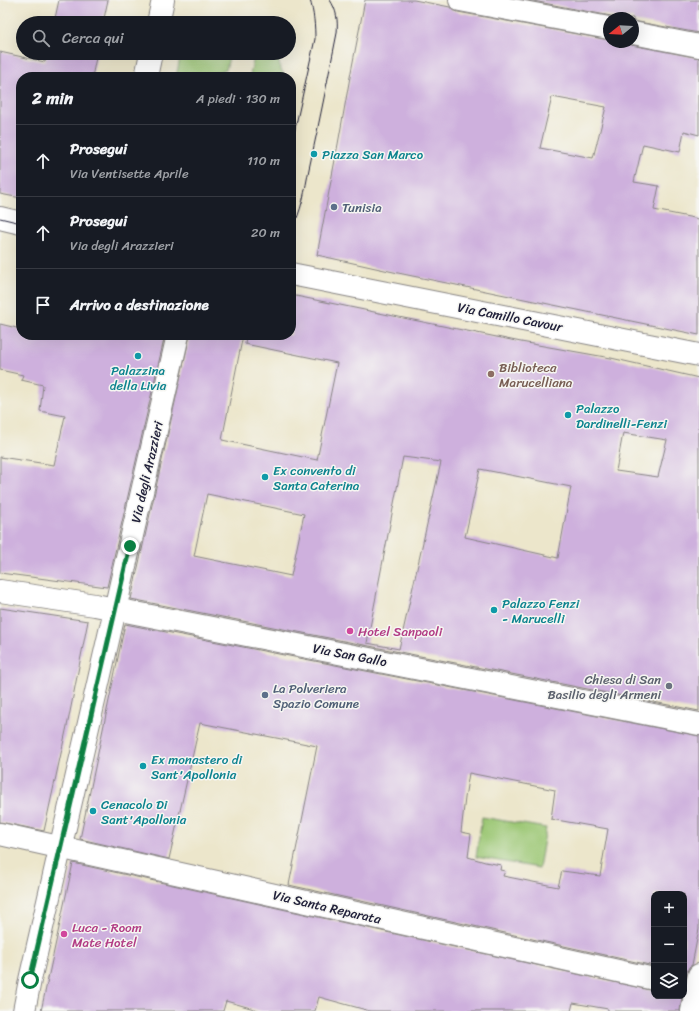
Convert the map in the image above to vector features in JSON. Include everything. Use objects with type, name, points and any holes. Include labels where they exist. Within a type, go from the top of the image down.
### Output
[{"type":"street","points":[[160,16],[163,0]]},
{"type":"street","points":[[460,0],[603,27]]},
{"type":"street","points":[[639,34],[699,46]]},
{"type":"street","points":[[147,72],[150,60]]},
{"type":"street","points":[[0,218],[16,222]]},
{"type":"street","points":[[296,266],[301,270],[322,280]]},
{"type":"street","points":[[296,275],[322,280]]},
{"type":"street","name":"Via Camillo Cavour","points":[[322,280],[699,354]]},
{"type":"street","name":"Via degli Arazzieri","points":[[24,1011],[177,340]]},
{"type":"street","name":"Via San Gallo","points":[[0,591],[95,605],[699,724]]},
{"type":"street","name":"Via Santa Reparata","points":[[0,834],[651,978]]},
{"type":"street","points":[[692,1011],[695,985]]},
{"type":"green space","points":[[180,60],[228,60],[226,70],[217,72],[177,72]]},
{"type":"green space","points":[[253,60],[279,60],[282,72],[251,72]]},
{"type":"green space","points":[[482,817],[546,828],[539,868],[476,857]]},
{"type":"building","points":[[59,0],[108,0],[105,16],[56,16]]},
{"type":"building","points":[[365,0],[414,0],[450,7],[452,10],[458,12],[603,39],[603,48],[639,48],[639,47],[699,58],[699,135],[684,131],[680,152],[643,144],[634,182],[659,186],[654,210],[699,219],[699,335],[317,255]],"holes":[[[552,97],[606,107],[593,158],[540,148]]]},
{"type":"building","points":[[528,0],[699,0],[699,33],[639,22],[639,12],[603,12],[603,14]]},
{"type":"building","points":[[0,52],[16,56],[16,60],[36,60],[45,62],[45,60],[96,60],[93,72],[16,72],[16,197],[0,194]]},
{"type":"building","points":[[296,296],[521,342],[611,358],[699,378],[699,711],[131,599],[189,340],[242,340],[222,440],[317,460],[337,363],[245,344],[245,340],[296,340]],"holes":[[[623,433],[667,440],[658,477],[616,471]],[[403,457],[441,462],[399,649],[367,643]],[[480,469],[571,487],[558,558],[465,537]],[[207,494],[304,514],[291,576],[194,556]]]},
{"type":"building","points":[[0,324],[16,328],[16,340],[164,340],[107,587],[0,573],[0,457],[54,465],[65,416],[40,411],[43,385],[21,380],[23,375],[0,370]]},
{"type":"building","points":[[0,608],[88,621],[44,831],[0,822]]},
{"type":"building","points":[[125,624],[699,736],[699,929],[692,965],[689,967],[687,972],[687,891],[651,891],[651,965],[289,885],[317,746],[200,723],[169,859],[80,839]],"holes":[[[469,773],[555,790],[551,819],[608,829],[600,876],[562,871],[558,887],[503,876],[505,871],[500,870],[501,865],[468,857],[471,834],[461,832]]]},
{"type":"building","points":[[73,863],[651,990],[651,999],[682,999],[680,1011],[608,1011],[608,1009],[573,1003],[571,1011],[370,1011],[319,997],[315,1011],[261,1011],[226,1001],[223,1011],[41,1011]]},
{"type":"tram line","points":[[296,124],[315,39],[314,20],[310,0]]},
{"type":"tram line","points":[[296,221],[303,200],[337,33],[336,16],[330,0]]},
{"type":"tram line","points":[[0,218],[16,222]]},
{"type":"place","name":"Piazza San Marco","points":[[314,154]]},
{"type":"place","name":"Tunisia","points":[[334,207]]},
{"type":"place","name":"Palazzina della Livia","points":[[138,356]]},
{"type":"place","name":"Biblioteca Marucelliana","points":[[491,374]]},
{"type":"place","name":"Palazzo Dardinelli-Fenzi","points":[[568,415]]},
{"type":"place","name":"Ex convento di Santa Caterina","points":[[265,477]]},
{"type":"place","name":"Palazzo Fenzi - Marucelli","points":[[494,610]]},
{"type":"place","name":"Hotel Sanpaoli","points":[[350,631]]},
{"type":"place","name":"Chiesa di San Basilio degli Armeni","points":[[669,686]]},
{"type":"place","name":"La Polveriera Spazio Comune","points":[[265,695]]},
{"type":"place","name":"Ex monastero di Sant'Apollonia","points":[[143,766]]},
{"type":"place","name":"Cenacolo Di Sant'Apollonia","points":[[93,811]]},
{"type":"place","name":"Luca - Room Mate Hotel","points":[[64,934]]},
{"type":"route","points":[[30,980],[130,546]]}]
